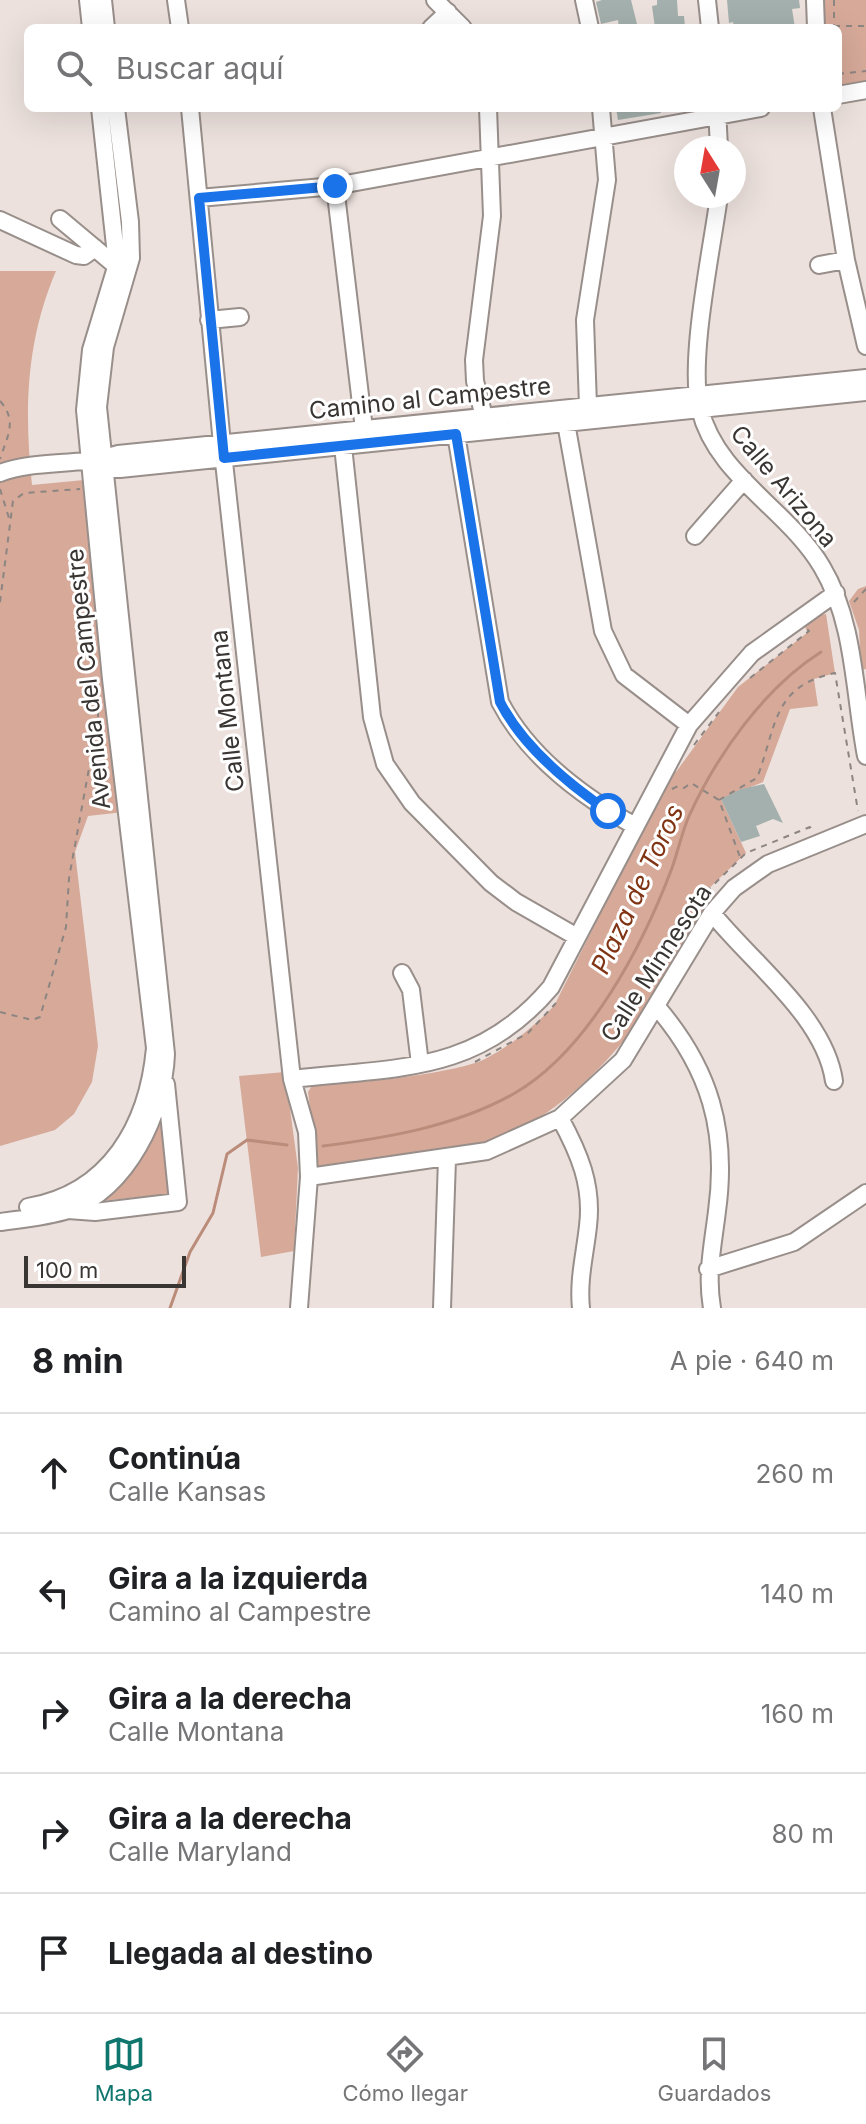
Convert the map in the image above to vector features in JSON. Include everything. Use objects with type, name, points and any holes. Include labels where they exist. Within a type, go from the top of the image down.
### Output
[{"type":"street","points":[[88,0],[91,24]]},
{"type":"street","points":[[103,0],[106,24]]},
{"type":"street","points":[[176,0],[179,24]]},
{"type":"street","points":[[435,0],[459,24]]},
{"type":"street","points":[[584,0],[589,24]]},
{"type":"street","points":[[707,0],[710,24]]},
{"type":"street","points":[[815,0],[816,24]]},
{"type":"street","points":[[435,24],[448,12]]},
{"type":"street","points":[[842,94],[866,90]]},
{"type":"street","name":"Avenida del Campestre","points":[[101,112],[122,271]]},
{"type":"street","name":"Avenida del Campestre","points":[[0,1211],[48,1203],[86,1185],[136,1139],[145,1108],[155,1048],[97,464],[101,375],[130,222],[116,112]]},
{"type":"street","name":"Calle Montana","points":[[190,112],[209,320],[292,1079],[307,1132],[309,1177],[299,1308]]},
{"type":"street","points":[[484,417],[475,381],[474,360],[492,216],[488,112]]},
{"type":"street","points":[[588,406],[585,320],[605,199],[601,112]]},
{"type":"street","points":[[199,198],[335,186],[604,138],[717,112],[718,136]]},
{"type":"street","points":[[823,112],[846,260],[866,346]]},
{"type":"street","points":[[335,186],[364,429]]},
{"type":"street","name":"Calle Arizona","points":[[717,208],[697,363],[699,402],[719,452],[820,563],[836,593],[866,756]]},
{"type":"street","points":[[60,219],[122,271]]},
{"type":"street","points":[[0,220],[76,255],[84,256],[95,248]]},
{"type":"street","points":[[819,265],[846,260]]},
{"type":"street","points":[[209,320],[240,317]]},
{"type":"street","name":"Camino al Campestre","points":[[223,451],[343,446],[566,423],[866,378]]},
{"type":"street","name":"Camino al Campestre","points":[[0,473],[22,477],[97,464],[120,469],[364,429],[588,406],[866,392]]},
{"type":"street","points":[[566,423],[603,631],[624,675],[689,725]]},
{"type":"street","points":[[456,434],[500,702],[521,735],[561,774],[583,794],[635,826]]},
{"type":"street","points":[[343,446],[372,717],[385,764],[412,803],[491,883],[516,902],[577,937]]},
{"type":"street","points":[[695,536],[744,480]]},
{"type":"street","points":[[292,1079],[420,1064],[459,1056],[511,1029],[551,987],[689,725],[752,653],[836,593]]},
{"type":"street","name":"Calle Minnesota","points":[[309,1177],[487,1151],[560,1118],[623,1060],[657,1007],[706,910],[768,864],[859,822]]},
{"type":"street","name":"Avenida del Campestre","points":[[48,1203],[69,1210],[95,1212],[178,1202],[165,1080],[166,1054],[140,878]]},
{"type":"street","points":[[706,910],[814,1030],[831,1058],[834,1081]]},
{"type":"street","points":[[402,973],[411,990],[420,1064]]},
{"type":"street","points":[[657,1007],[695,1059],[710,1093],[720,1149],[720,1182],[708,1269],[712,1308]]},
{"type":"street","name":"Avenida del Campestre","points":[[0,1222],[69,1210],[112,1180],[165,1080]]},
{"type":"street","points":[[560,1118],[584,1166],[588,1186],[589,1222],[579,1289],[581,1308]]},
{"type":"street","points":[[442,1308],[447,1159]]},
{"type":"street","points":[[708,1269],[794,1242],[866,1193]]},
{"type":"path","points":[[834,0],[834,24]]},
{"type":"path","points":[[842,27],[864,26]]},
{"type":"path","points":[[842,74],[866,71]]},
{"type":"path","points":[[0,401],[6,408],[11,426],[0,460]]},
{"type":"path","points":[[0,489],[9,520]]},
{"type":"path","points":[[0,602],[5,579],[10,505],[24,493],[80,489]]},
{"type":"path","points":[[750,677],[809,631]]},
{"type":"path","points":[[719,800],[757,778],[774,725],[792,691],[809,678],[835,673],[859,822]]},
{"type":"path","points":[[0,1012],[32,1020],[40,1017],[66,927],[69,878],[98,719],[98,691]]},
{"type":"path","points":[[692,749],[720,712]]},
{"type":"path","points":[[663,787],[684,788],[691,783],[719,800],[741,858]]},
{"type":"path","points":[[706,910],[702,896],[741,858],[810,827],[815,836]]},
{"type":"path","points":[[469,1063],[483,1061],[528,1033],[554,1006],[561,992]]},
{"type":"shaded area","points":[[822,0],[866,0],[866,83],[842,86],[842,24],[823,24]]},
{"type":"shaded area","points":[[0,271],[56,271],[38,323],[30,376],[28,430],[32,485],[84,480],[124,812],[88,816],[75,852],[98,1046],[92,1082],[74,1114],[55,1130],[0,1146]]},
{"type":"shaded area","points":[[866,586],[866,669],[861,670],[859,630],[849,601],[858,589]]},
{"type":"shaded area","points":[[826,614],[835,673],[814,679],[818,706],[790,709],[763,782],[721,799],[746,853],[702,895],[709,903],[691,939],[646,1013],[618,1048],[587,1080],[519,1130],[463,1149],[317,1168],[308,1092],[313,1084],[401,1078],[471,1064],[513,1042],[554,1006],[673,769],[676,772],[738,687],[808,632],[805,627],[815,616]]},
{"type":"shaded area","points":[[285,1072],[298,1168],[294,1251],[261,1257],[239,1076]]},
{"type":"shaded area","points":[[162,1117],[173,1181],[168,1194],[101,1201],[138,1162]]},
{"type":"building","points":[[631,0],[637,24],[618,24],[618,20],[601,24],[596,2]]},
{"type":"building","points":[[657,0],[677,0],[678,16],[684,16],[685,24],[654,24],[652,6],[657,5]]},
{"type":"building","points":[[727,0],[799,0],[800,8],[792,9],[794,24],[729,23]]},
{"type":"building","points":[[617,112],[661,113],[618,120]]},
{"type":"building","points":[[764,784],[783,823],[773,819],[756,826],[760,836],[741,842],[721,799],[741,789]]},
{"type":"waterway","name":"Plaza de Toros","points":[[323,1146],[421,1129],[470,1114],[515,1093],[567,1051],[610,993],[646,930],[672,868],[689,816],[713,770],[744,725],[780,684],[821,652]]},
{"type":"waterway","name":"Plaza de Toros","points":[[170,1308],[190,1252],[213,1213],[227,1154],[247,1140],[287,1145]]},
{"type":"route","points":[[335,186],[199,198],[224,458],[456,434],[494,681],[500,702],[521,735],[583,794],[608,811]]}]
